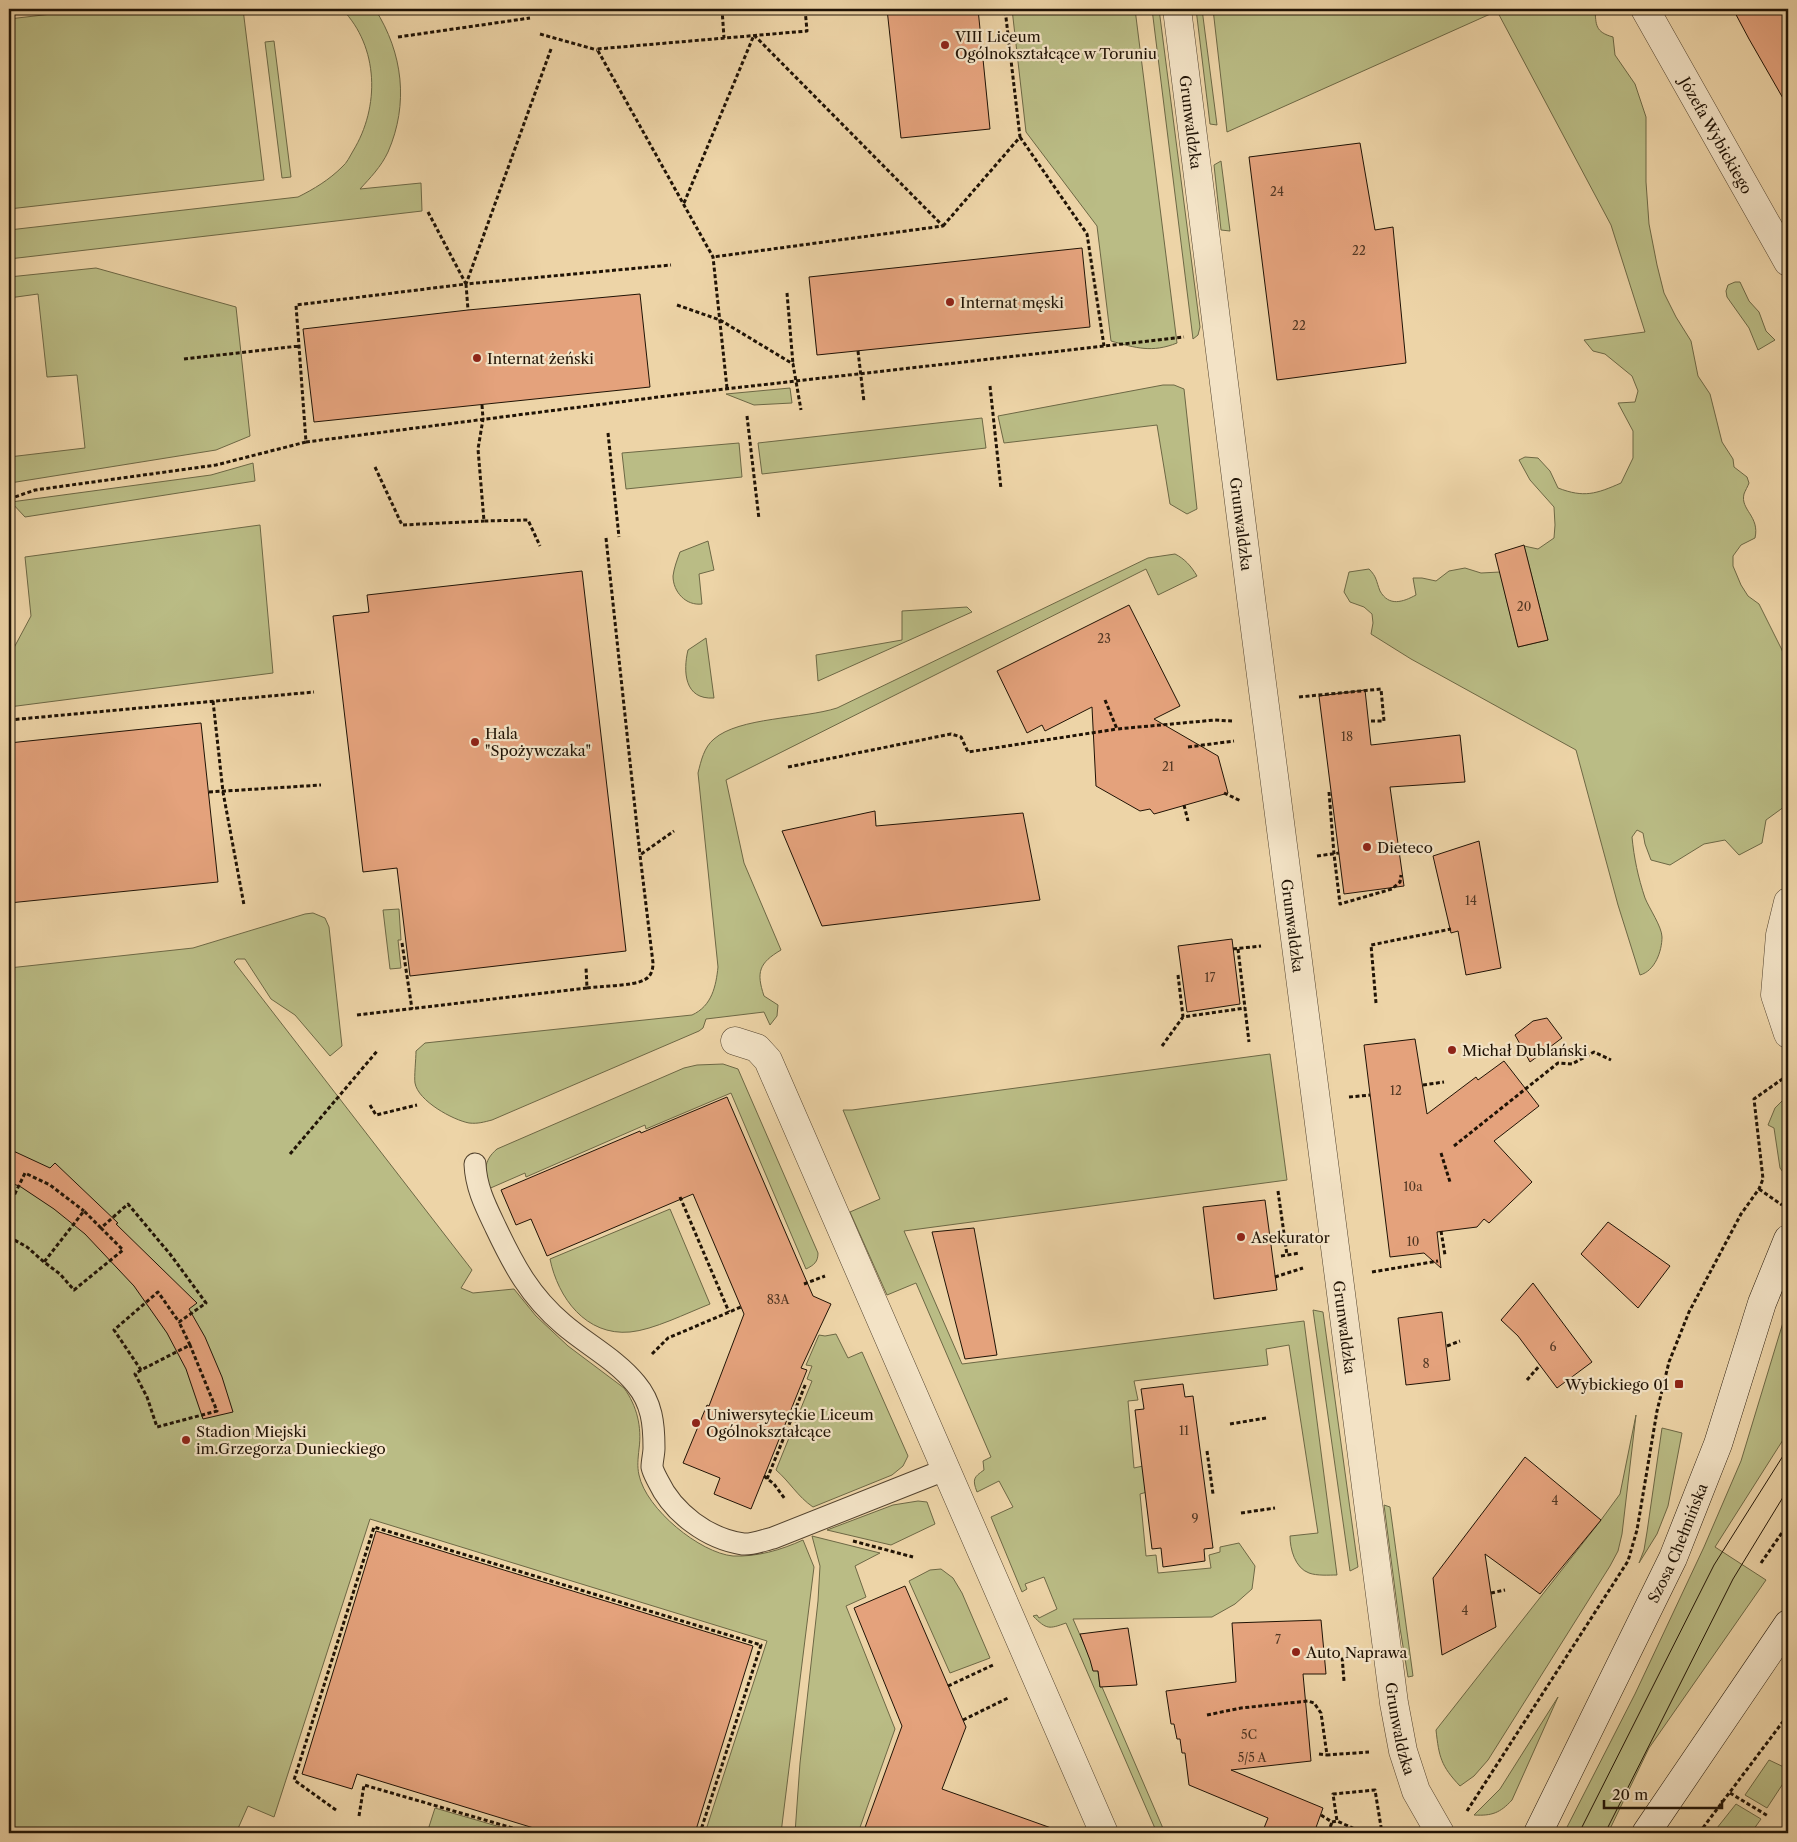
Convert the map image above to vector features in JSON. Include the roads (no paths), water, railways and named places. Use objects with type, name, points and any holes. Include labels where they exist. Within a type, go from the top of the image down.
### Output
[{"type":"street","name":"Grunwaldzka","points":[[1177,9],[1212,300],[1394,1703],[1403,1750],[1416,1791],[1440,1833]]},
{"type":"street","name":"Józefa Wybickiego","points":[[1645,9],[1788,262]]},
{"type":"street","points":[[1788,902],[1780,935],[1775,995],[1788,1034]]},
{"type":"street","points":[[735,1041],[757,1048],[768,1060],[1104,1833]]},
{"type":"street","name":"Szosa Chełmińska","points":[[1538,1833],[1673,1558],[1718,1444],[1762,1303],[1788,1239]]},
{"type":"street","points":[[1646,1833],[1788,1624]]},
{"type":"lane","points":[[475,1164],[481,1196],[515,1268],[524,1282],[562,1324],[613,1363],[634,1381],[644,1394],[650,1405],[654,1429],[652,1468],[662,1491],[676,1507],[699,1527],[720,1538],[745,1544],[773,1538],[947,1469]]},
{"type":"tram line","points":[[1579,1833],[1714,1565],[1788,1448]]},
{"type":"tram line","points":[[1605,1833],[1733,1579],[1788,1489]]},
{"type":"place","name":"VIII Liceum Ogólnokształcące w Toruniu","points":[[945,45]]},
{"type":"place","name":"Internat męski","points":[[950,302]]},
{"type":"place","name":"Internat żeński","points":[[477,358]]},
{"type":"place","name":"Hala \"Spożywczaka\"","points":[[475,742]]},
{"type":"place","name":"Dieteco","points":[[1367,847]]},
{"type":"place","name":"Michał Dublański","points":[[1452,1050]]},
{"type":"place","name":"Asekurator","points":[[1241,1237]]},
{"type":"place","name":"Wybickiego 01","points":[[1679,1384]]},
{"type":"place","name":"Uniwersyteckie Liceum Ogólnokształcące","points":[[696,1423]]},
{"type":"place","name":"Stadion Miejski im.Grzegorza Dunieckiego","points":[[186,1440]]},
{"type":"place","name":"Auto Naprawa","points":[[1296,1652]]}]
